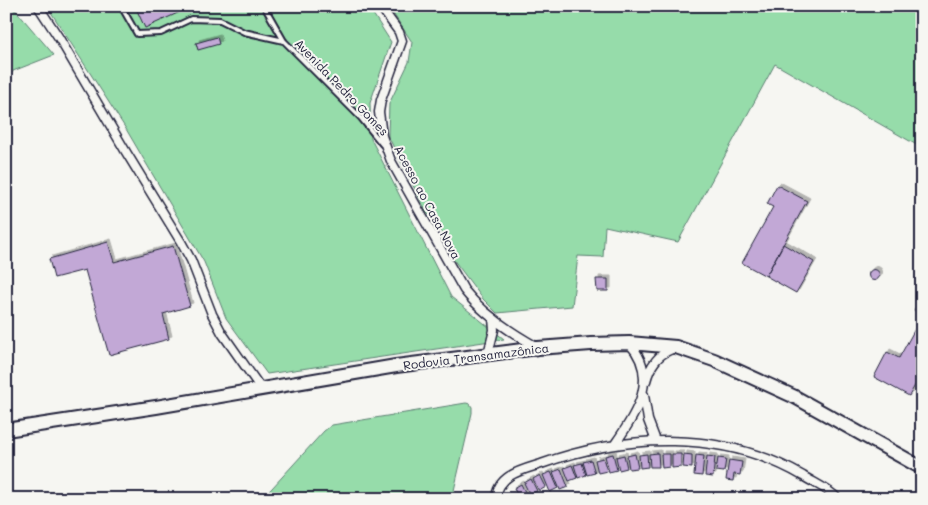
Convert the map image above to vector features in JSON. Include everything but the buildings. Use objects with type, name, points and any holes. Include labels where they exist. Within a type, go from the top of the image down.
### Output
[{"type":"highway","name":"Rodovia Transamazônica","points":[[6,430],[262,390],[396,366],[538,348],[628,343],[676,348],[714,360],[782,390],[922,468]]},
{"type":"street","points":[[38,6],[60,38],[181,242],[191,260],[212,314],[222,333],[262,390]]},
{"type":"street","name":"Acesso ao Casa Nova","points":[[380,6],[399,32],[402,41],[381,100],[379,112],[380,126],[386,148],[456,279],[470,298],[493,318],[538,348]]},
{"type":"street","points":[[488,354],[494,330],[493,318]]},
{"type":"street","points":[[628,343],[636,351],[640,360],[646,413],[656,441]]},
{"type":"street","points":[[615,444],[638,408],[650,368],[658,358],[670,349],[676,348]]},
{"type":"street","points":[[496,499],[496,492],[500,484],[512,475],[571,453],[615,444],[656,441],[715,444],[756,454],[792,470],[838,499]]},
{"type":"lane","name":"Avenida Pedro Gomes","points":[[121,6],[137,34],[161,33],[191,19],[220,20],[244,32],[284,41]]},
{"type":"lane","name":"Avenida Pedro Gomes","points":[[264,6],[284,41],[361,118],[386,148]]},
{"type":"green space","points":[[6,6],[12,6],[54,55],[13,71],[6,83]]},
{"type":"green space","points":[[47,6],[368,6],[391,42],[370,103],[371,139],[451,297],[504,339],[267,374],[226,318],[204,262],[126,129]]},
{"type":"green space","points":[[388,6],[922,6],[922,148],[775,64],[678,242],[605,226],[603,257],[578,256],[572,306],[497,313],[483,299],[453,259],[440,228],[427,213],[388,136],[389,104],[409,62],[412,42]]},
{"type":"green space","points":[[466,403],[472,407],[472,413],[452,499],[262,499],[324,431],[332,425]]}]
